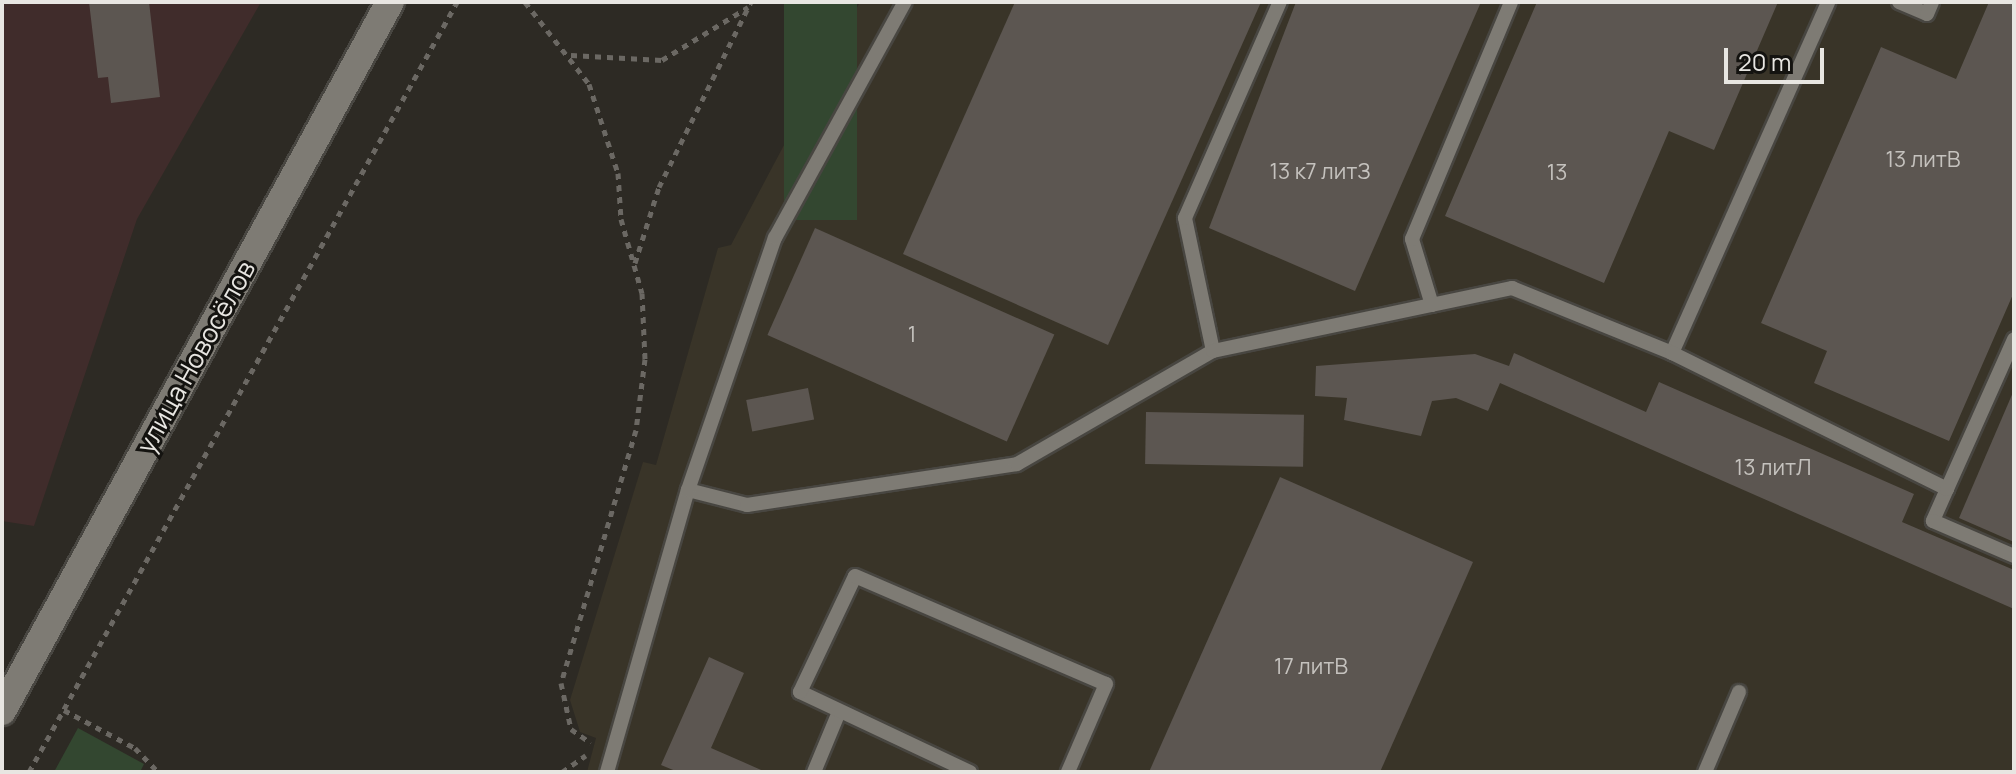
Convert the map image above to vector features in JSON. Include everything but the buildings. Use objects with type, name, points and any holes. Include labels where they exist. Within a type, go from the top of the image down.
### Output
[{"type":"street","name":"улица Новосёлов","points":[[2,711],[390,2]]},
{"type":"lane","points":[[607,772],[688,490],[775,238],[905,2]]},
{"type":"lane","points":[[1213,351],[1185,218],[1280,2]]},
{"type":"lane","points":[[1432,305],[1412,239],[1511,2]]},
{"type":"lane","points":[[1672,353],[1828,2]]},
{"type":"lane","points":[[1899,2],[1927,14],[1932,2]]},
{"type":"lane","points":[[688,490],[747,505],[1017,464],[1213,351],[1512,288],[1672,353],[1947,489]]},
{"type":"lane","points":[[2014,339],[1933,521],[2014,556]]},
{"type":"lane","points":[[970,772],[800,692],[855,576],[1106,684],[1068,772]]},
{"type":"lane","points":[[1705,772],[1739,692]]},
{"type":"lane","points":[[814,772],[839,712]]},
{"type":"path","points":[[29,772],[457,2]]},
{"type":"path","points":[[525,2],[569,54],[605,123],[634,265],[645,359],[636,430],[561,683],[571,729],[597,747],[613,751]]},
{"type":"path","points":[[569,54],[662,60],[750,4]]},
{"type":"path","points":[[634,265],[659,187],[750,4]]},
{"type":"path","points":[[64,710],[135,748],[158,772]]},
{"type":"path","points":[[562,772],[597,747]]},
{"type":"shaded area","points":[[2,2],[261,2],[137,219],[34,526],[2,521]]},
{"type":"shaded area","points":[[860,2],[2014,2],[2014,772],[587,772],[596,738],[580,732],[570,700],[643,462],[656,465],[718,248],[731,245]]},
{"type":"green space","points":[[784,2],[857,2],[857,220],[784,220]]},
{"type":"green space","points":[[78,728],[144,764],[140,772],[54,772]]}]
